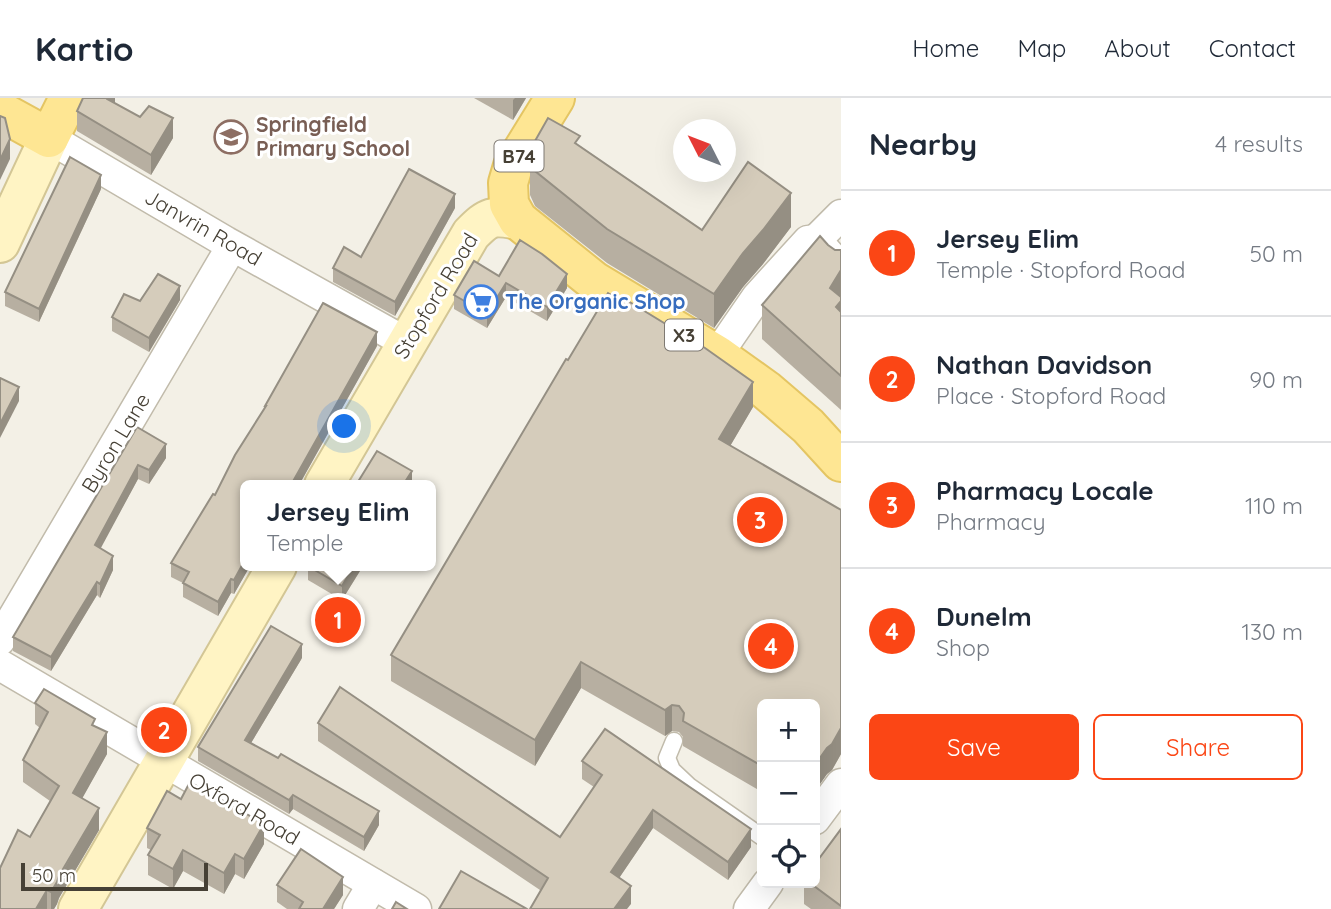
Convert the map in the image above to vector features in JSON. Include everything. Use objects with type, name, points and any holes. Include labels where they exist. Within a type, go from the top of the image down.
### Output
[{"type":"main road","points":[[0,243],[69,98]]},
{"type":"main road","name":"B74","points":[[518,220],[509,204],[508,183],[513,166],[555,98]]},
{"type":"main road","name":"Janvrin Road","points":[[0,111],[49,138]]},
{"type":"main road","name":"Stopford Road","points":[[327,480],[471,234],[484,221],[498,216],[518,220]]},
{"type":"main road","name":"X3","points":[[518,220],[594,281],[717,355],[766,390],[808,426],[841,462]]},
{"type":"main road","points":[[78,909],[275,571]]},
{"type":"street","name":"Janvrin Road","points":[[49,138],[232,246],[407,343]]},
{"type":"street","points":[[717,355],[757,297],[808,241],[816,240],[841,215]]},
{"type":"street","points":[[816,240],[841,268]]},
{"type":"street","name":"Byron Lane","points":[[0,640],[232,246]]},
{"type":"street","name":"Oxford Road","points":[[0,665],[164,762],[373,898],[416,909]]},
{"type":"street","points":[[820,812],[841,784]]},
{"type":"street","points":[[749,909],[764,888]]},
{"type":"lane","points":[[674,741],[667,758],[672,770],[689,786],[757,833]]},
{"type":"building","points":[[83,98],[107,98],[140,117],[149,106],[173,118],[151,155],[77,111]]},
{"type":"building","points":[[0,116],[5,118],[10,139],[0,160]]},
{"type":"building","points":[[548,118],[580,136],[575,143],[702,230],[748,162],[791,193],[714,294],[607,229],[535,171],[530,161],[531,148]]},
{"type":"building","points":[[70,157],[101,175],[39,309],[5,292]]},
{"type":"building","points":[[409,169],[455,194],[395,302],[333,268],[344,247],[361,257]]},
{"type":"building","points":[[820,236],[835,250],[841,250],[841,270],[830,288],[841,297],[836,307],[841,312],[841,376],[762,305]]},
{"type":"building","points":[[520,240],[567,274],[547,307],[506,283],[487,314],[454,295],[474,261],[499,276]]},
{"type":"building","points":[[158,274],[180,286],[149,338],[112,317],[124,294],[140,301]]},
{"type":"building","points":[[608,293],[622,301],[623,298],[705,348],[753,382],[719,439],[841,510],[841,728],[820,758],[820,699],[757,699],[757,763],[683,721],[684,713],[679,706],[672,705],[665,710],[581,662],[535,740],[391,655],[566,359],[568,360]]},
{"type":"building","points":[[323,303],[377,332],[294,480],[240,480],[240,569],[218,602],[183,583],[189,572],[171,563],[213,494],[215,495],[235,455]]},
{"type":"building","points":[[0,378],[19,387],[0,424]]},
{"type":"building","points":[[137,427],[166,444],[149,470],[138,465],[95,545],[113,556],[100,584],[97,582],[51,657],[13,637]]},
{"type":"building","points":[[377,451],[412,471],[406,480],[359,480]]},
{"type":"building","points":[[316,571],[351,571],[342,586]]},
{"type":"building","points":[[271,626],[302,644],[245,740],[278,758],[281,754],[379,811],[364,837],[293,795],[289,800],[198,747]]},
{"type":"building","points":[[340,687],[560,837],[602,775],[582,761],[605,729],[751,829],[728,862],[653,810],[611,872],[631,886],[614,909],[530,909],[548,878],[318,723]]},
{"type":"building","points":[[44,689],[95,719],[92,725],[107,732],[73,793],[99,808],[51,892],[47,890],[36,909],[0,909],[0,868],[18,830],[30,837],[59,786],[23,760],[48,712],[35,703]]},
{"type":"building","points":[[190,782],[264,824],[244,859],[235,854],[224,873],[183,850],[173,869],[148,855],[160,835],[147,828],[167,791],[181,799]]},
{"type":"building","points":[[841,829],[841,906],[817,888],[820,888],[820,857]]},
{"type":"building","points":[[301,849],[343,877],[323,909],[299,909],[303,902],[277,885]]},
{"type":"building","points":[[461,871],[527,909],[439,909]]},
{"type":"building","points":[[396,902],[407,909],[392,909]]},
{"type":"place","name":"Springfield Primary School","points":[[231,137]]},
{"type":"place","name":"The Organic Shop","points":[[481,302]]},
{"type":"place","name":"Pharmacy Locale","points":[[760,520]]},
{"type":"place","name":"Jersey Elim","points":[[338,620]]},
{"type":"place","name":"Dunelm","points":[[771,646]]},
{"type":"place","name":"Nathan Davidson","points":[[164,730]]}]
